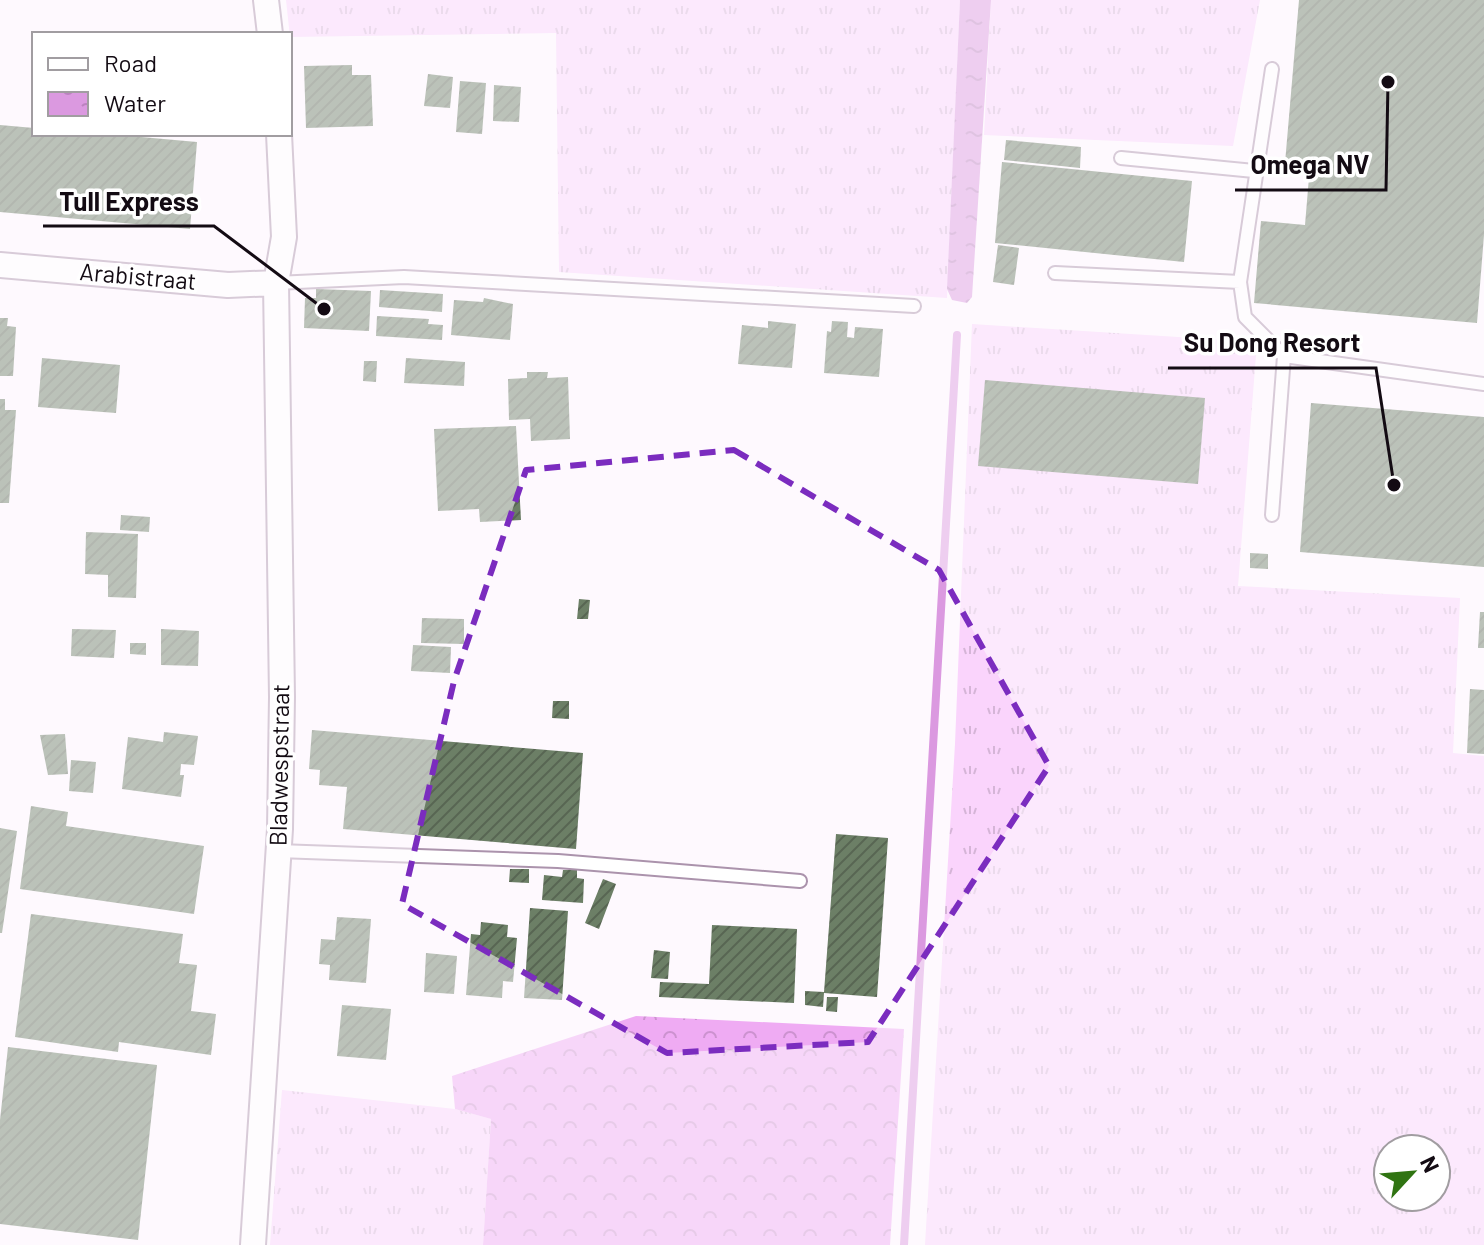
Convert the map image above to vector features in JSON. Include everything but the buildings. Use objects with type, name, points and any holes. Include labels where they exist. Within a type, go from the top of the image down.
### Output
[{"type":"street","points":[[266,0],[270,32]]},
{"type":"street","name":"Bladwespstraat","points":[[253,1245],[278,851],[282,697],[276,283],[284,237],[279,136]]},
{"type":"street","name":"Arabistraat","points":[[0,265],[228,285],[276,283]]},
{"type":"lane","points":[[1272,69],[1254,171],[1240,282],[1245,317],[1284,356],[1484,384]]},
{"type":"lane","points":[[1121,158],[1254,171]]},
{"type":"lane","points":[[1055,273],[1240,282]]},
{"type":"lane","points":[[276,283],[418,277],[914,306]]},
{"type":"lane","points":[[1272,515],[1284,356]]},
{"type":"lane","points":[[278,851],[558,861],[800,881]]},
{"type":"highlighted area","points":[[734,450],[939,570],[1049,766],[868,1042],[667,1053],[402,904],[454,681],[526,470]]},
{"type":"green space","points":[[286,0],[960,0],[947,298],[559,272],[556,33],[292,37]]},
{"type":"green space","points":[[991,0],[1260,0],[1233,146],[984,135]]},
{"type":"green space","points":[[972,324],[1257,342],[1238,586],[1460,598],[1453,753],[1484,756],[1484,1245],[925,1245],[955,744]]},
{"type":"green space","points":[[636,1016],[904,1029],[890,1245],[483,1245],[491,1119],[455,1109],[452,1076]]},
{"type":"green space","points":[[282,1090],[455,1109],[491,1119],[483,1245],[270,1245]]},
{"type":"water","points":[[960,0],[991,0],[972,297],[967,303],[952,300],[947,289]]},
{"type":"waterway","points":[[904,1245],[957,335]]},
{"type":"place","name":"Omega NV","points":[[1388,82]]},
{"type":"place","name":"Tull Express","points":[[324,309]]},
{"type":"place","name":"Su Dong Resort","points":[[1394,485]]}]
